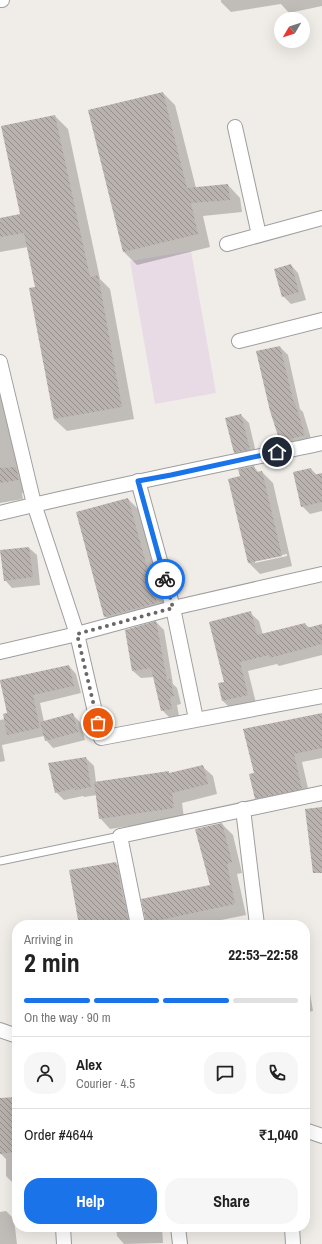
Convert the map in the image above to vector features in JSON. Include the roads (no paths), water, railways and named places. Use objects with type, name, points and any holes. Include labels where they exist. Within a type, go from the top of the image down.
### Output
[{"type":"street","points":[[235,127],[259,235]]},
{"type":"street","points":[[227,244],[322,218]]},
{"type":"street","points":[[239,341],[322,320]]},
{"type":"street","points":[[0,362],[34,504],[77,634],[101,738],[322,696]]},
{"type":"street","points":[[0,512],[138,481],[322,443]]},
{"type":"street","points":[[138,481],[173,608],[196,720]]},
{"type":"street","points":[[0,652],[77,634],[173,608],[322,574]]},
{"type":"street","points":[[137,920],[120,836],[322,793]]},
{"type":"street","points":[[243,810],[257,920]]},
{"type":"street","points":[[0,1030],[12,1034]]},
{"type":"street","points":[[310,1132],[322,1136]]},
{"type":"street","points":[[63,1232],[64,1244]]},
{"type":"street","points":[[179,1232],[180,1244]]},
{"type":"street","points":[[292,1232],[293,1244]]},
{"type":"lane","points":[[0,861],[120,836]]}]
